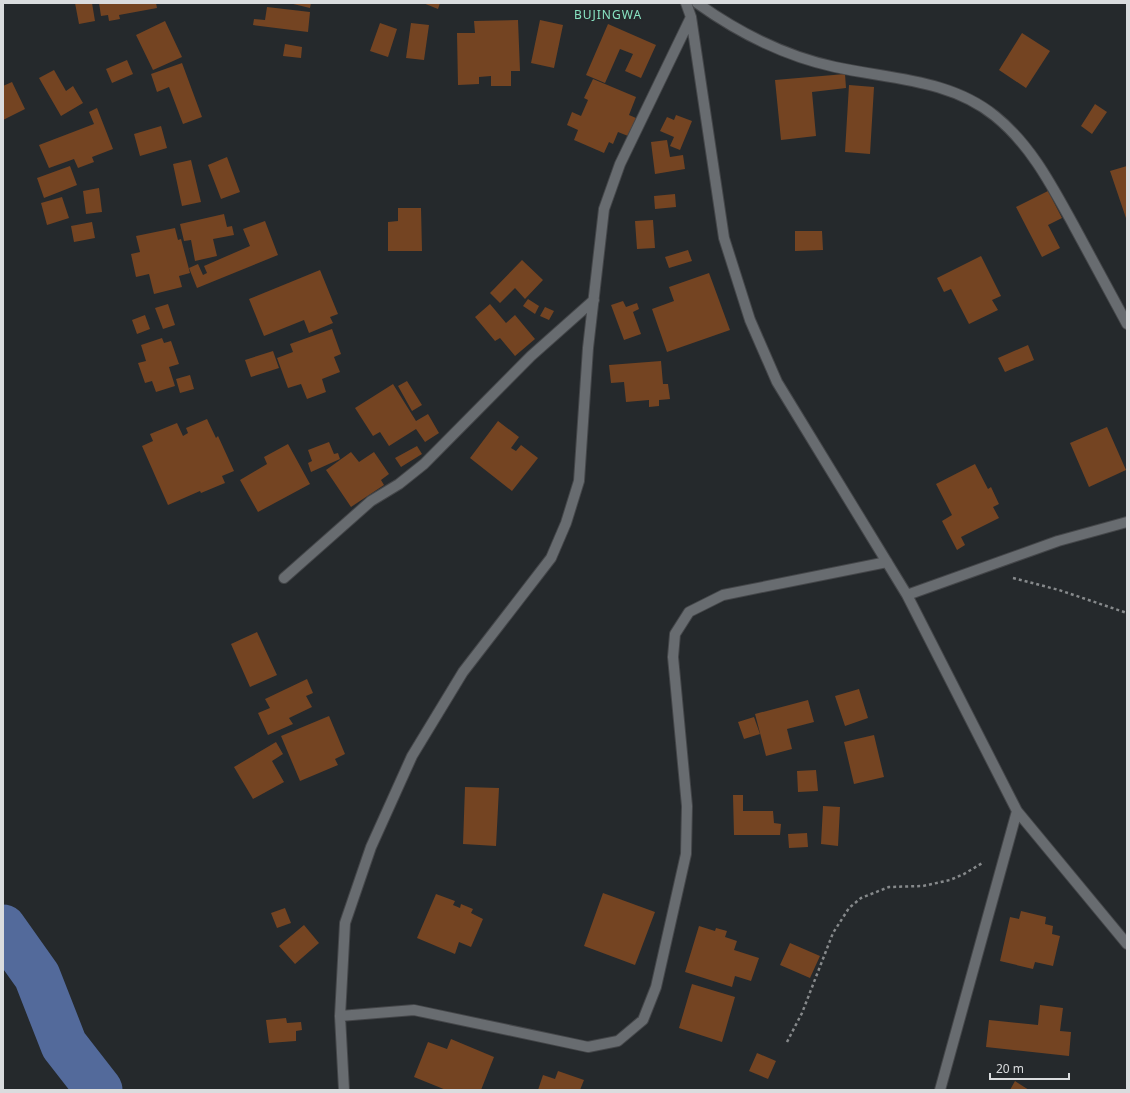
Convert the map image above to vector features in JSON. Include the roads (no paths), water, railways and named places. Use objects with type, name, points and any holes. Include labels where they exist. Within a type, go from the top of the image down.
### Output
[{"type":"street","points":[[686,3],[691,17],[724,238],[750,320],[777,382],[907,595],[1017,811],[1127,944]]},
{"type":"street","points":[[697,3],[727,24],[767,46],[835,67],[911,80],[954,93],[975,102],[995,116],[1016,135],[1042,167],[1127,324]]},
{"type":"street","points":[[344,1090],[340,1016],[345,923],[371,847],[412,756],[463,672],[552,558],[566,524],[579,481],[588,348],[604,209],[620,164],[691,17]]},
{"type":"street","points":[[284,578],[371,501],[399,484],[424,464],[531,356],[594,300]]},
{"type":"street","points":[[907,595],[1058,541],[1127,522]]},
{"type":"street","points":[[340,1016],[414,1010],[588,1047],[618,1041],[643,1020],[656,988],[686,854],[688,806],[673,657],[675,634],[689,612],[723,595],[887,562]]},
{"type":"street","points":[[940,1090],[1017,811]]},
{"type":"waterway","points":[[3,928],[37,976],[64,1045],[99,1090]]},
{"type":"district","name":"BUJINGWA","points":[[608,14]]}]
